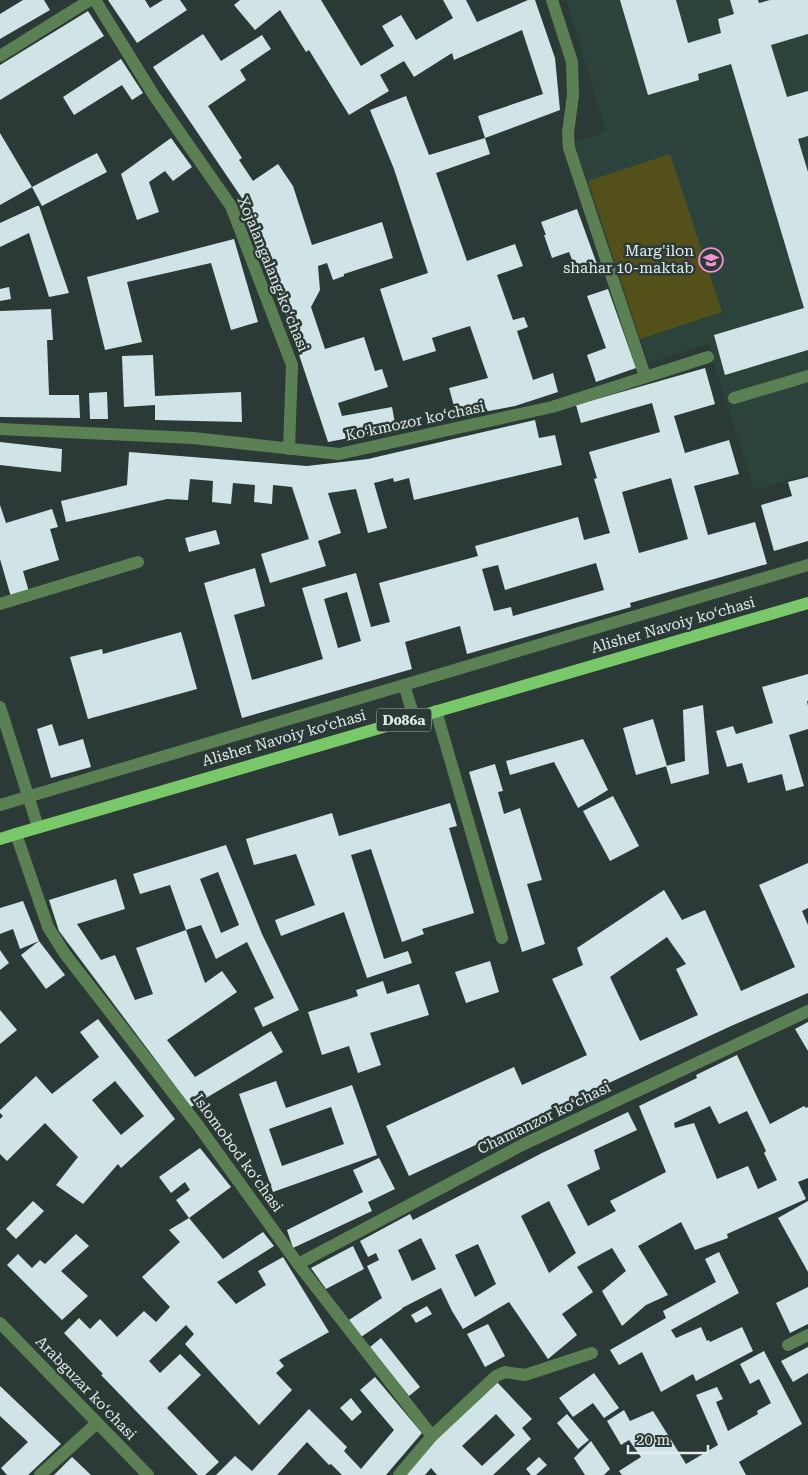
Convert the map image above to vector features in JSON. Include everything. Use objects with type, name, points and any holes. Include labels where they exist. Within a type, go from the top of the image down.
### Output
[{"type":"main road","name":"Alisher Navoiy koʻchasi","points":[[0,839],[808,602]]},
{"type":"street","points":[[0,56],[90,0]]},
{"type":"street","name":"Xojalangalang koʻchasi","points":[[95,0],[153,94],[231,206],[292,365],[289,449]]},
{"type":"street","points":[[552,0],[572,62],[573,95],[568,133],[569,148],[645,376]]},
{"type":"street","name":"Koʻkmozor koʻchasi","points":[[0,429],[193,438],[339,454],[552,407],[708,357]]},
{"type":"street","points":[[734,398],[808,376]]},
{"type":"street","points":[[0,604],[138,562]]},
{"type":"street","points":[[0,805],[808,564]]},
{"type":"street","points":[[404,685],[414,718]]},
{"type":"street","points":[[436,711],[502,938]]},
{"type":"street","points":[[1,712],[38,827]]},
{"type":"street","name":"Islomobod koʻchasi","points":[[16,834],[48,927],[65,954],[197,1124],[298,1264],[432,1436]]},
{"type":"street","name":"Chamanzor koʻchasi","points":[[298,1264],[524,1144],[808,1011]]},
{"type":"street","name":"Arabguzar koʻchasi","points":[[0,1323],[148,1475]]},
{"type":"street","points":[[788,1345],[808,1335]]},
{"type":"street","points":[[399,1475],[432,1436],[496,1376],[506,1372],[525,1376],[592,1353]]},
{"type":"street","points":[[40,1475],[97,1423]]},
{"type":"shaded area","name":"Marg'ilon shahar 10-maktab","points":[[566,0],[808,0],[808,474],[754,490],[708,344],[649,363],[574,143],[606,131]]},
{"type":"shaded area","points":[[670,154],[722,312],[640,339],[588,181]]},
{"type":"building","points":[[23,0],[44,0],[50,10],[0,39],[0,14]]},
{"type":"building","points":[[108,0],[145,0],[150,8],[163,0],[180,0],[187,10],[137,43]]},
{"type":"building","points":[[240,0],[321,0],[361,66],[394,46],[382,26],[401,15],[416,40],[453,18],[443,0],[466,0],[477,22],[528,0],[535,0],[555,58],[560,110],[485,138],[478,116],[543,94],[522,30],[454,60],[452,53],[414,77],[404,61],[380,75],[389,91],[349,115],[309,50],[306,52],[280,10],[255,30],[234,5]]},
{"type":"building","points":[[620,0],[676,0],[688,43],[721,33],[718,19],[734,14],[730,0],[758,0],[759,3],[770,0],[808,0],[808,34],[771,45],[787,97],[808,91],[808,136],[798,139],[808,172],[808,350],[725,375],[714,335],[804,308],[731,64],[698,74],[699,80],[648,95]]},
{"type":"building","points":[[88,11],[104,36],[0,100],[0,65]]},
{"type":"building","points":[[203,34],[221,61],[262,35],[271,49],[240,70],[246,80],[208,106],[242,158],[239,160],[253,181],[278,164],[293,186],[312,245],[382,222],[393,258],[344,274],[344,276],[333,280],[327,263],[318,266],[320,290],[311,307],[325,349],[364,337],[375,371],[382,369],[388,387],[338,403],[342,416],[392,407],[396,429],[328,442],[252,213],[153,67]]},
{"type":"building","points":[[121,59],[143,93],[132,100],[122,85],[74,115],[63,97]]},
{"type":"building","points":[[406,96],[429,155],[485,138],[490,154],[436,173],[467,261],[515,244],[523,266],[497,275],[513,320],[524,317],[528,327],[517,331],[533,380],[553,373],[558,392],[515,406],[457,417],[449,388],[488,378],[470,326],[432,338],[436,351],[403,361],[380,289],[428,273],[394,169],[370,110]]},
{"type":"building","points":[[0,133],[32,187],[0,205]]},
{"type":"building","points":[[171,138],[192,167],[173,181],[165,171],[149,182],[159,212],[137,220],[121,174]]},
{"type":"building","points":[[97,153],[107,172],[42,206],[32,187]]},
{"type":"building","points":[[39,206],[69,293],[49,297],[29,233],[0,247],[0,223]]},
{"type":"building","points":[[577,209],[598,267],[578,275],[569,252],[552,258],[541,222]]},
{"type":"building","points":[[234,239],[258,322],[231,330],[211,263],[127,282],[142,342],[105,350],[87,277]]},
{"type":"building","points":[[9,287],[11,299],[0,301],[0,289]]},
{"type":"building","points":[[608,289],[636,368],[596,382],[587,355],[606,348],[587,296]]},
{"type":"building","points":[[51,309],[53,340],[47,340],[49,395],[79,395],[80,418],[0,417],[0,311]]},
{"type":"building","points":[[153,355],[155,396],[241,392],[242,422],[155,420],[155,405],[124,407],[122,356]]},
{"type":"building","points":[[705,368],[715,404],[674,416],[685,453],[729,440],[739,474],[694,486],[708,535],[755,522],[767,564],[630,603],[631,607],[467,654],[460,626],[405,642],[412,669],[242,718],[204,583],[255,568],[265,606],[234,615],[252,680],[323,659],[302,588],[356,573],[371,627],[390,622],[379,583],[478,556],[475,546],[578,517],[584,540],[610,533],[594,479],[597,478],[589,452],[660,432],[652,403],[581,423],[576,405]],"holes":[[[671,478],[688,539],[639,553],[622,492]],[[596,563],[604,590],[513,616],[511,607],[494,611],[482,569],[498,565],[505,590]],[[347,592],[361,641],[338,648],[324,599]]]},
{"type":"building","points":[[107,392],[108,419],[90,419],[89,393]]},
{"type":"building","points":[[535,420],[539,438],[555,435],[562,465],[414,500],[409,478],[394,482],[393,478],[374,483],[387,528],[368,533],[356,489],[328,493],[341,533],[318,541],[326,566],[270,583],[261,554],[309,539],[292,487],[273,485],[272,504],[254,502],[255,485],[233,483],[231,504],[212,502],[213,481],[190,479],[188,500],[167,499],[66,522],[61,501],[127,485],[129,452],[307,466],[368,459]]},
{"type":"building","points":[[0,442],[62,449],[61,472],[0,465]]},
{"type":"building","points":[[808,477],[808,541],[774,551],[761,505],[792,496],[788,482]]},
{"type":"building","points":[[0,505],[6,523],[52,509],[58,527],[50,529],[59,560],[23,571],[29,592],[11,597],[0,559]]},
{"type":"building","points":[[216,530],[220,544],[189,552],[185,538]]},
{"type":"building","points":[[181,632],[197,689],[88,719],[70,657],[102,649],[103,654]]},
{"type":"building","points":[[808,674],[808,729],[789,735],[804,786],[786,791],[782,774],[748,783],[742,763],[727,767],[716,731],[733,726],[736,734],[773,723],[762,687]]},
{"type":"building","points":[[703,705],[709,774],[671,784],[666,766],[685,761],[683,710]]},
{"type":"building","points":[[653,719],[667,766],[636,775],[623,728]]},
{"type":"building","points":[[52,724],[59,746],[83,739],[91,767],[51,778],[37,729]]},
{"type":"building","points":[[583,739],[608,790],[578,808],[554,762],[510,775],[506,761]]},
{"type":"building","points":[[495,764],[503,791],[498,792],[504,814],[520,808],[542,880],[527,884],[545,944],[522,952],[469,772]]},
{"type":"building","points":[[613,796],[639,846],[610,861],[583,811]]},
{"type":"building","points":[[450,803],[457,826],[449,828],[474,913],[422,929],[424,934],[402,942],[371,849],[351,855],[384,959],[408,951],[412,963],[367,978],[344,912],[281,936],[275,920],[315,905],[296,854],[254,865],[246,839],[332,813],[339,836]]},
{"type":"building","points":[[226,845],[262,934],[299,1010],[263,1027],[254,1008],[274,998],[247,942],[216,959],[201,925],[186,930],[170,885],[140,894],[133,874]],"holes":[[[218,872],[239,925],[221,933],[200,879]]]},
{"type":"building","points":[[808,863],[808,908],[802,911],[808,925],[808,993],[731,1026],[409,1176],[386,1126],[514,1067],[522,1085],[587,1055],[552,979],[583,965],[577,948],[664,890],[682,920],[705,910],[741,991],[795,967],[759,885]],"holes":[[[667,937],[686,964],[676,969],[698,1015],[640,1041],[610,977]]]},
{"type":"building","points":[[116,879],[125,909],[77,924],[101,960],[115,955],[135,1000],[153,994],[136,948],[186,930],[205,983],[222,971],[237,992],[167,1040],[195,1077],[271,1031],[283,1052],[191,1107],[59,931],[49,900]]},
{"type":"building","points":[[23,901],[39,941],[20,949],[13,929],[0,934],[0,908]]},
{"type":"building","points":[[39,941],[65,975],[46,989],[21,955]]},
{"type":"building","points":[[0,950],[9,963],[0,970]]},
{"type":"building","points":[[490,961],[499,992],[466,1003],[455,972]]},
{"type":"building","points":[[383,981],[387,994],[419,984],[429,1015],[370,1033],[381,1065],[358,1073],[349,1046],[322,1055],[308,1012],[358,996],[356,990]]},
{"type":"building","points":[[0,1010],[17,1030],[0,1044]]},
{"type":"building","points":[[98,1019],[175,1119],[121,1168],[118,1164],[83,1204],[56,1185],[78,1157],[45,1123],[7,1161],[0,1154],[0,1119],[3,1116],[0,1110],[36,1076],[52,1094],[99,1057],[80,1032]],"holes":[[[115,1081],[144,1116],[121,1135],[92,1100]]]},
{"type":"building","points":[[808,1022],[808,1051],[795,1029]]},
{"type":"building","points":[[737,1055],[770,1124],[804,1106],[808,1107],[808,1178],[798,1182],[806,1199],[727,1234],[728,1238],[695,1250],[681,1222],[638,1246],[668,1295],[646,1305],[622,1326],[602,1291],[626,1271],[612,1248],[577,1267],[593,1292],[562,1314],[577,1335],[548,1359],[509,1302],[463,1329],[441,1288],[402,1308],[361,1337],[349,1320],[382,1298],[367,1266],[379,1260],[376,1253],[368,1257],[360,1241],[410,1214],[413,1220],[542,1153],[628,1112],[637,1130],[594,1150],[600,1169],[567,1185],[588,1226],[616,1211],[610,1201],[666,1172],[639,1106],[697,1078],[696,1075]],"holes":[[[710,1106],[719,1124],[747,1111],[777,1180],[758,1189],[748,1166],[717,1179],[694,1123],[675,1128],[674,1123]],[[549,1201],[576,1253],[549,1273],[521,1216]],[[421,1238],[436,1269],[412,1281],[398,1250]],[[478,1244],[496,1284],[475,1297],[455,1255]]]},
{"type":"building","points":[[276,1081],[286,1108],[352,1085],[377,1155],[273,1192],[239,1094]],"holes":[[[331,1107],[344,1144],[282,1166],[269,1129]]]},
{"type":"building","points":[[200,1148],[231,1187],[189,1218],[176,1200],[190,1190],[185,1182],[171,1193],[159,1177]]},
{"type":"building","points":[[379,1158],[395,1189],[368,1202],[372,1211],[293,1248],[287,1230],[363,1192],[353,1170]]},
{"type":"building","points":[[33,1201],[44,1211],[16,1239],[6,1229]]},
{"type":"building","points":[[808,1201],[808,1272],[778,1218]]},
{"type":"building","points":[[189,1218],[223,1259],[263,1232],[274,1246],[217,1282],[236,1304],[266,1285],[258,1271],[283,1257],[329,1332],[279,1360],[284,1366],[276,1373],[292,1390],[259,1425],[185,1344],[194,1334],[186,1325],[149,1361],[160,1373],[180,1354],[201,1375],[167,1408],[219,1462],[205,1475],[198,1475],[101,1375],[103,1374],[64,1333],[79,1318],[90,1329],[100,1319],[117,1337],[144,1311],[156,1322],[170,1307],[142,1277],[180,1242],[169,1230]]},
{"type":"building","points":[[76,1234],[89,1246],[61,1271],[88,1296],[62,1320],[7,1265],[18,1254],[32,1268],[40,1260],[45,1264]]},
{"type":"building","points":[[353,1246],[364,1269],[326,1289],[311,1268]]},
{"type":"building","points":[[719,1252],[739,1293],[671,1330],[676,1338],[701,1327],[707,1341],[709,1340],[710,1342],[742,1327],[753,1351],[696,1381],[693,1374],[661,1392],[642,1352],[619,1365],[610,1350],[666,1318],[663,1311],[716,1282],[705,1259]]},
{"type":"building","points":[[808,1287],[808,1324],[790,1333],[776,1303]]},
{"type":"building","points":[[427,1306],[432,1314],[416,1323],[411,1315]]},
{"type":"building","points":[[488,1324],[505,1356],[485,1367],[467,1334]]},
{"type":"building","points":[[381,1338],[420,1387],[409,1396],[370,1347]]},
{"type":"building","points":[[808,1347],[808,1373],[793,1382],[781,1361]]},
{"type":"building","points":[[764,1351],[802,1424],[739,1462],[746,1475],[622,1475],[619,1471],[641,1457],[629,1440],[621,1445],[607,1421],[624,1410],[630,1421],[653,1411],[686,1464],[718,1445],[696,1395],[717,1387],[723,1399],[716,1402],[728,1431],[758,1414],[757,1411],[771,1403],[759,1379],[750,1384],[740,1364]]},
{"type":"building","points":[[594,1373],[619,1408],[604,1418],[593,1403],[573,1417],[559,1398]]},
{"type":"building","points":[[375,1377],[422,1433],[386,1475],[342,1475],[331,1464],[329,1465],[307,1442],[277,1475],[216,1475],[235,1456],[252,1471],[309,1409],[347,1447],[344,1451],[361,1469],[394,1430],[360,1390]]},
{"type":"building","points":[[496,1381],[532,1419],[522,1428],[531,1439],[493,1475],[437,1475],[431,1468],[425,1475],[404,1475],[435,1439]],"holes":[[[496,1414],[515,1435],[482,1466],[462,1446]]]},
{"type":"building","points":[[0,1386],[61,1444],[28,1475],[7,1475],[1,1468],[28,1442],[0,1416]]},
{"type":"building","points":[[351,1398],[362,1412],[352,1421],[340,1408]]},
{"type":"building","points":[[567,1414],[589,1440],[578,1449],[557,1423]]},
{"type":"building","points":[[591,1441],[610,1469],[604,1475],[585,1475],[574,1458]]},
{"type":"building","points":[[72,1457],[91,1475],[54,1475]]},
{"type":"building","points":[[539,1457],[547,1465],[536,1475],[531,1475],[526,1469]]},
{"type":"place","name":"Marg'ilon shahar 10-maktab","points":[[711,260]]}]
